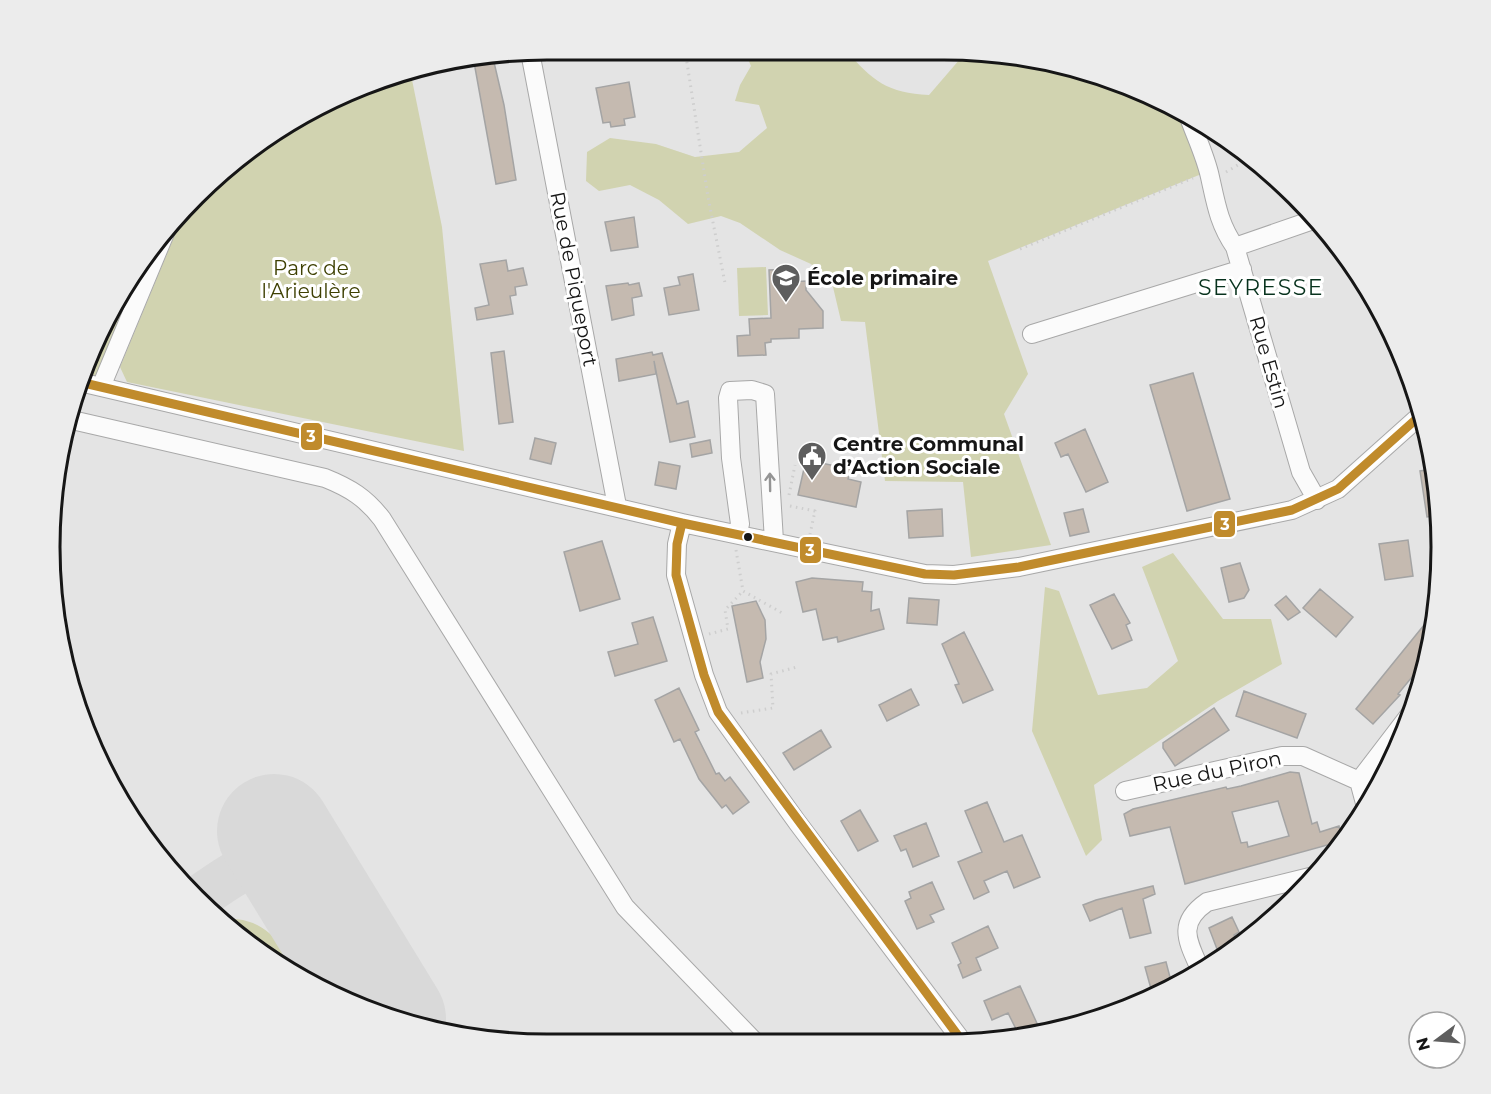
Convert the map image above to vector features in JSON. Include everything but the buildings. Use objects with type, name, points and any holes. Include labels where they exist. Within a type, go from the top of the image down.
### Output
[{"type":"street","name":"Rue de Piqueport","points":[[532,60],[617,506]]},
{"type":"street","name":"Rue Estin","points":[[1193,128],[1210,176],[1215,209],[1225,233],[1235,247],[1242,269],[1301,472],[1317,500]]},
{"type":"street","points":[[1235,247],[1306,222]]},
{"type":"street","points":[[148,269],[92,385],[682,523],[925,574],[954,575],[1019,567],[1263,517],[1317,500],[1338,489],[1414,421]]},
{"type":"street","points":[[1032,334],[1242,269]]},
{"type":"street","points":[[737,533],[740,524],[731,458],[728,398],[730,391],[752,390],[765,394],[774,541]]},
{"type":"street","points":[[77,421],[325,478],[347,487],[367,500],[382,519],[468,654],[625,907],[747,1034]]},
{"type":"street","points":[[682,523],[677,544],[676,575],[704,675],[721,717],[957,1034]]},
{"type":"street","points":[[1363,795],[1359,781],[1391,740]]},
{"type":"street","name":"Rue du Piron","points":[[1125,790],[1282,756],[1303,756],[1359,781]]},
{"type":"street","points":[[1197,963],[1187,938],[1188,922],[1195,910],[1207,902],[1299,880]]},
{"type":"path","points":[[686,60],[699,144],[725,283]]},
{"type":"path","points":[[1020,249],[1197,177],[1226,172],[1242,163]]},
{"type":"path","points":[[737,533],[736,552],[743,591]]},
{"type":"path","points":[[743,591],[784,614]]},
{"type":"path","points":[[728,629],[725,610],[743,591]]},
{"type":"path","points":[[721,717],[773,708],[771,674],[797,667]]},
{"type":"green space","points":[[748,60],[855,60],[873,77],[892,88],[929,95],[959,60],[1008,64],[1039,69],[1101,86],[1185,123],[1204,173],[988,261],[1028,374],[1004,414],[1051,545],[971,557],[963,482],[885,481],[865,322],[841,321],[833,287],[811,264],[780,250],[740,223],[721,216],[688,224],[659,200],[630,185],[599,191],[586,181],[587,152],[610,138],[656,144],[695,157],[739,152],[767,128],[759,105],[735,101],[740,85],[751,66]]},
{"type":"green space","name":"Parc de l'Arieulère","points":[[412,80],[442,227],[464,451],[127,382],[120,367],[176,232],[203,203],[251,161],[303,125],[361,97]]},
{"type":"green space","points":[[766,267],[768,315],[739,316],[737,268]]},
{"type":"green space","points":[[133,291],[98,377],[92,375],[97,361]]},
{"type":"green space","points":[[1173,553],[1223,619],[1271,619],[1282,664],[1218,701],[1094,785],[1102,840],[1086,856],[1032,731],[1045,587],[1059,591],[1098,695],[1147,688],[1178,661],[1142,567]]},
{"type":"green space","points":[[234,919],[248,921],[271,934],[293,962]]},
{"type":"taxiway","points":[[205,893],[245,868],[270,860],[282,862],[292,868],[320,912]]},
{"type":"runway","points":[[274,831],[380,1004]]},
{"type":"transit line","name":"3","points":[[88,384],[682,523],[925,574],[954,575],[1019,567],[1292,510],[1338,489],[1414,421]]},
{"type":"transit line","name":"3","points":[[682,523],[677,544],[676,575],[704,675],[718,712],[957,1034]]},
{"type":"place","name":"École primaire","points":[[786,304]]},
{"type":"place","name":"Centre Communal d’Action Sociale","points":[[812,482]]},
{"type":"district","name":"SEYRESSE","points":[[1261,287]]}]
